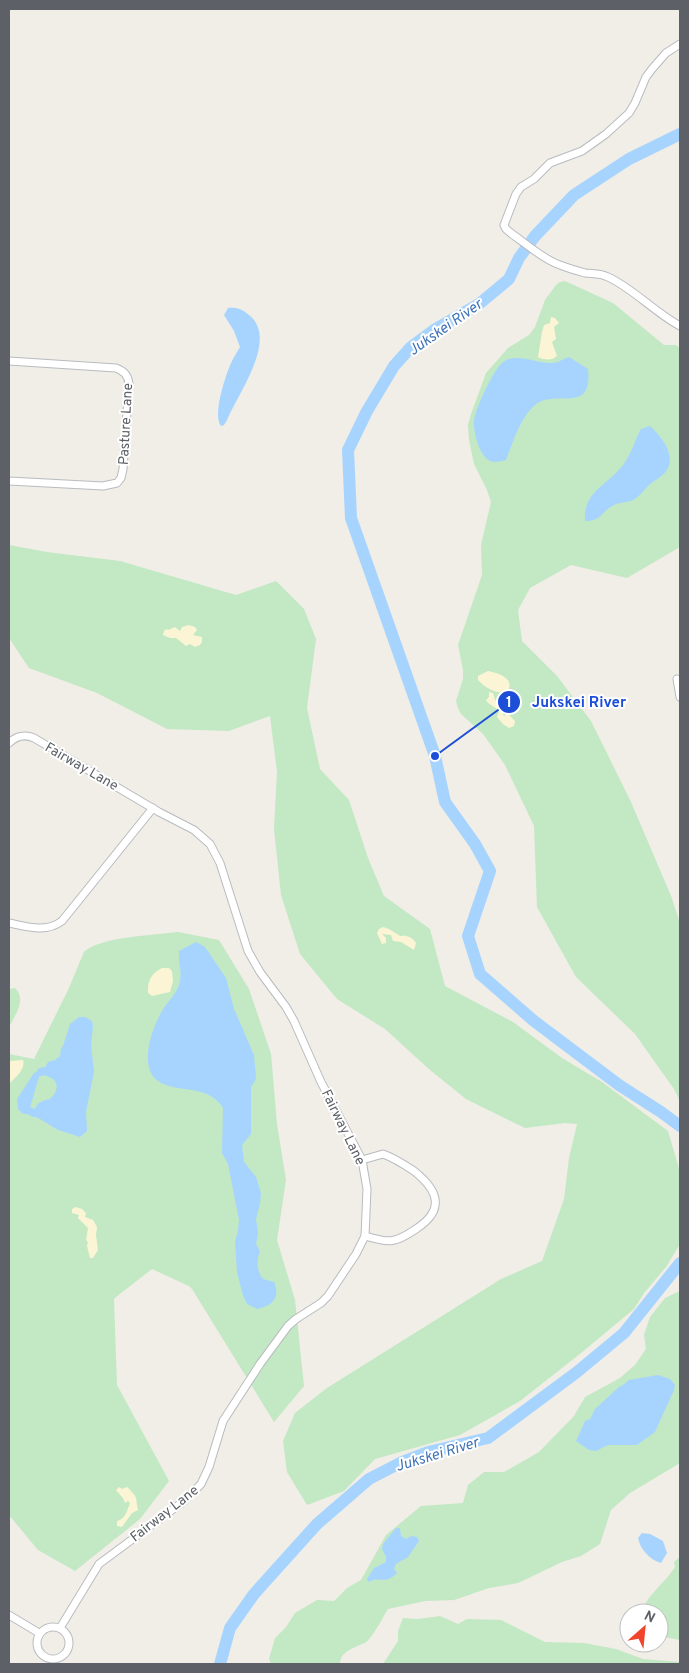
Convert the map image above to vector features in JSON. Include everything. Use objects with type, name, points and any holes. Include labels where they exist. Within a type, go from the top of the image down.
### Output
[{"type":"street","points":[[680,44],[666,53],[652,69],[646,77],[629,113],[606,134],[582,152],[550,163],[534,179],[520,188],[504,224],[506,229],[512,234],[560,265],[583,272],[595,272],[608,277],[626,287],[662,316],[680,326]]},
{"type":"street","name":"Pasture Lane","points":[[9,361],[116,368],[128,376],[129,384],[123,469],[121,478],[117,483],[103,486],[9,480]]},
{"type":"street","points":[[677,679],[680,697]]},
{"type":"street","name":"Fairway Lane","points":[[9,743],[18,737],[29,736],[47,745],[194,830],[214,849],[248,951],[260,972],[291,1015],[322,1082],[362,1160],[367,1189],[365,1236],[356,1254],[328,1296],[288,1326],[228,1412],[218,1434],[206,1475],[201,1484],[184,1501],[99,1564],[60,1628]]},
{"type":"street","points":[[9,924],[46,928],[62,921],[153,808]]},
{"type":"street","points":[[362,1160],[383,1154],[396,1160],[428,1184],[434,1193],[436,1202],[432,1214],[426,1221],[398,1240],[386,1241],[365,1236]]},
{"type":"street","points":[[9,1615],[39,1633]]},
{"type":"street","points":[[47,1627],[56,1627],[60,1628],[68,1636],[69,1646],[64,1654],[55,1662],[44,1657],[38,1649],[37,1638],[39,1633],[47,1627]]},
{"type":"green space","points":[[565,281],[613,303],[664,345],[676,345],[680,348],[680,547],[627,578],[571,565],[530,588],[518,610],[522,641],[557,676],[591,721],[631,802],[671,896],[680,923],[680,1101],[674,1089],[635,1034],[576,977],[537,907],[534,826],[505,765],[483,734],[461,714],[456,701],[463,679],[458,645],[482,575],[481,545],[491,502],[474,464],[468,425],[486,373],[508,348],[529,335],[535,327],[545,300],[556,285]]},
{"type":"green space","points":[[9,545],[47,552],[120,561],[236,595],[276,581],[304,609],[316,639],[307,708],[320,769],[349,800],[368,858],[384,896],[430,929],[445,986],[513,1022],[562,1058],[602,1082],[668,1131],[680,1172],[680,1244],[666,1267],[644,1293],[634,1309],[520,1401],[460,1435],[375,1459],[344,1491],[307,1505],[287,1472],[283,1441],[295,1413],[327,1388],[501,1279],[542,1261],[564,1199],[569,1158],[577,1124],[565,1123],[525,1128],[466,1099],[430,1070],[385,1029],[337,999],[300,954],[281,895],[274,829],[277,772],[270,716],[229,731],[167,729],[97,693],[29,668],[9,638]]},
{"type":"green space","points":[[178,932],[219,940],[249,989],[271,1054],[277,1124],[286,1180],[277,1240],[295,1300],[304,1386],[274,1422],[189,1286],[152,1269],[116,1297],[114,1299],[117,1385],[169,1481],[140,1519],[75,1571],[38,1550],[9,1515],[9,1054],[34,1059],[68,990],[84,952],[91,947],[114,940]]},
{"type":"green space","points":[[15,988],[20,997],[20,1002],[17,1013],[9,1027],[9,989]]},
{"type":"green space","points":[[680,1291],[680,1463],[630,1493],[611,1510],[600,1544],[581,1556],[562,1562],[518,1583],[489,1588],[454,1600],[425,1601],[388,1609],[369,1639],[346,1652],[340,1664],[271,1664],[269,1659],[275,1638],[286,1627],[295,1613],[317,1600],[334,1601],[347,1588],[361,1580],[386,1535],[421,1506],[463,1503],[468,1485],[484,1472],[504,1472],[539,1452],[574,1416],[585,1397],[620,1378],[635,1365],[646,1349],[644,1335],[650,1317],[665,1298]]},
{"type":"green space","points":[[680,1557],[680,1640],[669,1638],[669,1603],[646,1603],[671,1573],[675,1567],[674,1562]]},
{"type":"green space","points":[[440,1616],[458,1624],[467,1619],[501,1620],[545,1642],[584,1643],[616,1649],[619,1650],[619,1653],[627,1653],[643,1659],[680,1662],[680,1664],[383,1664],[398,1641],[398,1631],[403,1618],[418,1619]]},
{"type":"sand","points":[[551,317],[555,318],[559,323],[554,327],[556,339],[552,342],[557,356],[553,359],[545,359],[538,357],[544,325],[550,323]]},
{"type":"sand","points":[[189,625],[197,630],[193,635],[202,637],[200,645],[195,647],[190,644],[186,646],[176,638],[163,635],[166,629],[175,627],[180,631],[182,627]]},
{"type":"sand","points":[[488,671],[497,673],[508,680],[509,687],[507,692],[491,690],[478,680],[478,676]]},
{"type":"sand","points":[[489,692],[493,693],[495,700],[503,706],[503,715],[505,716],[506,711],[509,711],[510,716],[515,721],[514,726],[509,728],[497,717],[499,712],[486,700],[489,697]]},
{"type":"sand","points":[[383,927],[400,936],[411,938],[416,943],[414,950],[401,942],[393,941],[391,935],[382,934],[386,938],[386,943],[382,944],[377,933]]},
{"type":"sand","points":[[162,968],[169,968],[172,971],[173,981],[170,992],[152,996],[148,993],[149,981],[155,972]]},
{"type":"sand","points":[[23,1060],[23,1067],[9,1084],[9,1061]]},
{"type":"sand","points":[[76,1207],[82,1209],[86,1213],[85,1217],[93,1220],[97,1227],[98,1250],[93,1258],[90,1258],[88,1242],[86,1240],[88,1228],[78,1218],[79,1215],[72,1213],[72,1209]]},
{"type":"sand","points":[[119,1487],[122,1489],[127,1487],[133,1494],[136,1498],[138,1510],[132,1513],[122,1527],[117,1526],[117,1521],[124,1516],[130,1503],[128,1501],[125,1503],[116,1490]]},
{"type":"water","points":[[228,308],[239,309],[249,315],[257,325],[260,338],[258,352],[247,381],[227,420],[221,426],[218,413],[221,394],[229,367],[240,347],[234,331],[224,315]]},
{"type":"water","points":[[569,357],[588,369],[588,383],[585,392],[579,397],[543,400],[535,405],[521,423],[506,460],[494,462],[485,457],[478,445],[474,420],[486,389],[499,366],[503,362],[514,358],[552,363]]},
{"type":"water","points":[[650,426],[666,446],[670,458],[667,470],[635,499],[616,504],[599,518],[585,521],[585,511],[592,495],[623,465],[641,429]]},
{"type":"water","points":[[196,942],[205,947],[226,978],[234,1009],[254,1055],[256,1079],[251,1087],[251,1134],[242,1145],[244,1162],[256,1177],[261,1193],[256,1219],[258,1233],[256,1244],[260,1251],[258,1269],[263,1279],[274,1282],[276,1288],[274,1300],[267,1306],[257,1309],[247,1304],[237,1272],[235,1241],[239,1220],[228,1164],[222,1153],[223,1108],[217,1100],[209,1095],[165,1085],[152,1075],[149,1067],[149,1047],[154,1027],[180,981],[179,951]]},
{"type":"water","points":[[79,1017],[85,1017],[92,1021],[91,1045],[94,1072],[86,1112],[87,1131],[80,1137],[58,1130],[33,1116],[38,1104],[50,1099],[57,1089],[56,1082],[46,1076],[45,1068],[48,1062],[60,1056],[70,1024]]},
{"type":"water","points":[[41,1070],[28,1114],[23,1114],[18,1109],[17,1099],[34,1073]]},
{"type":"water","points":[[658,1375],[670,1379],[675,1385],[655,1432],[637,1445],[608,1445],[596,1451],[589,1450],[576,1441],[585,1421],[590,1419],[595,1409],[619,1387],[629,1380]]},
{"type":"water","points":[[396,1528],[400,1528],[401,1536],[406,1539],[411,1536],[417,1537],[419,1541],[408,1557],[396,1564],[394,1569],[397,1573],[393,1577],[368,1582],[367,1579],[374,1568],[386,1562],[382,1549],[383,1544]]},
{"type":"water","points":[[642,1533],[650,1534],[663,1541],[667,1553],[661,1563],[649,1557],[643,1550],[638,1538]]},
{"type":"waterway","name":"Jukskei River","points":[[680,134],[629,159],[574,195],[535,236],[519,258],[509,279],[479,304],[434,330],[411,347],[394,366],[367,411],[348,450],[351,518],[435,756],[445,802],[475,844],[490,871],[468,936],[480,974],[534,1021],[619,1085],[680,1126]]},
{"type":"waterway","points":[[41,1072],[45,1071]]},
{"type":"waterway","points":[[30,1111],[34,1113]]},
{"type":"waterway","name":"Jukskei River","points":[[220,1664],[230,1628],[254,1594],[317,1524],[369,1479],[402,1462],[428,1452],[488,1438],[577,1372],[624,1333],[680,1263]]},
{"type":"place","name":"Jukskei River","points":[[435,756]]}]
